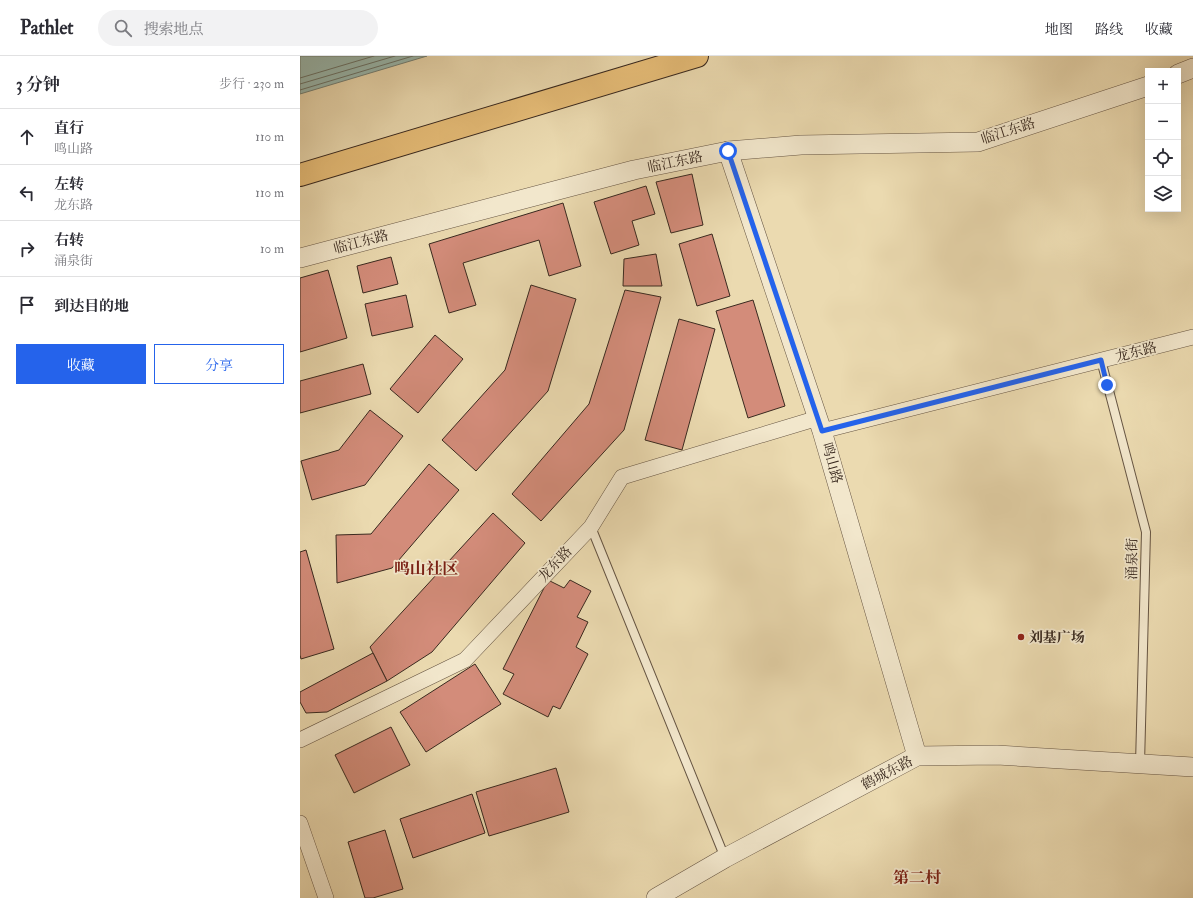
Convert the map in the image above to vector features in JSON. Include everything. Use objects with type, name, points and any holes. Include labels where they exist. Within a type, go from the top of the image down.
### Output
[{"type":"main road","points":[[300,175],[697,56]]},
{"type":"street","points":[[1181,73],[1193,68]]},
{"type":"street","name":"临江东路","points":[[300,258],[634,170],[728,151],[801,145],[978,142],[1145,87]]},
{"type":"street","name":"鸣山路","points":[[728,151],[820,424],[917,756]]},
{"type":"street","name":"龙东路","points":[[300,740],[465,660],[591,527],[622,477],[820,424],[1101,360],[1193,337]]},
{"type":"street","name":"鹤城东路","points":[[656,898],[725,858],[917,756],[997,755],[1193,767]]},
{"type":"street","points":[[300,823],[324,897]]},
{"type":"lane","name":"涌泉街","points":[[1101,360],[1146,532],[1140,764]]},
{"type":"lane","points":[[591,527],[725,858]]},
{"type":"water","points":[[300,56],[427,56],[300,94]]},
{"type":"building","points":[[692,174],[703,225],[671,233],[656,182]]},
{"type":"building","points":[[646,186],[655,214],[632,221],[639,245],[611,254],[594,202]]},
{"type":"building","points":[[563,203],[581,266],[549,276],[539,240],[463,263],[476,305],[449,313],[429,244]]},
{"type":"building","points":[[712,234],[730,296],[697,306],[679,244]]},
{"type":"building","points":[[656,254],[662,286],[623,286],[624,259]]},
{"type":"building","points":[[391,257],[398,284],[363,293],[357,266]]},
{"type":"building","points":[[328,270],[347,338],[300,352],[300,278]]},
{"type":"building","points":[[531,285],[576,299],[548,391],[476,471],[442,440],[505,370]]},
{"type":"building","points":[[625,290],[661,297],[624,430],[541,521],[512,494],[589,404]]},
{"type":"building","points":[[406,295],[413,327],[372,336],[365,304]]},
{"type":"building","points":[[753,300],[785,406],[748,418],[716,311]]},
{"type":"building","points":[[679,319],[715,329],[682,450],[645,440]]},
{"type":"building","points":[[435,335],[463,359],[418,413],[390,389]]},
{"type":"building","points":[[363,364],[371,394],[300,413],[300,381]]},
{"type":"building","points":[[370,410],[403,436],[365,485],[312,500],[301,461],[339,450]]},
{"type":"building","points":[[429,464],[459,490],[392,568],[337,583],[336,535],[371,534]]},
{"type":"building","points":[[493,513],[525,543],[432,652],[387,681],[370,647]]},
{"type":"building","points":[[306,550],[334,649],[301,659],[300,552]]},
{"type":"building","points":[[548,580],[564,588],[570,580],[591,591],[577,617],[588,622],[576,647],[588,654],[560,709],[553,706],[548,717],[503,694],[514,674],[503,669]]},
{"type":"building","points":[[373,653],[387,681],[327,712],[306,713],[300,702],[300,692]]},
{"type":"building","points":[[475,664],[501,704],[426,752],[400,712]]},
{"type":"building","points":[[391,727],[410,765],[354,793],[335,755]]},
{"type":"building","points":[[556,768],[569,812],[489,836],[476,792]]},
{"type":"building","points":[[472,794],[485,833],[413,858],[400,819]]},
{"type":"building","points":[[385,830],[403,889],[373,898],[365,898],[348,842]]},
{"type":"place","name":"刘基广场","points":[[1021,637]]},
{"type":"district","name":"鸣山社区","points":[[426,569]]},
{"type":"district","name":"第二村","points":[[917,878]]},
{"type":"route","points":[[728,151],[822,431],[1101,360],[1107,385]]}]
